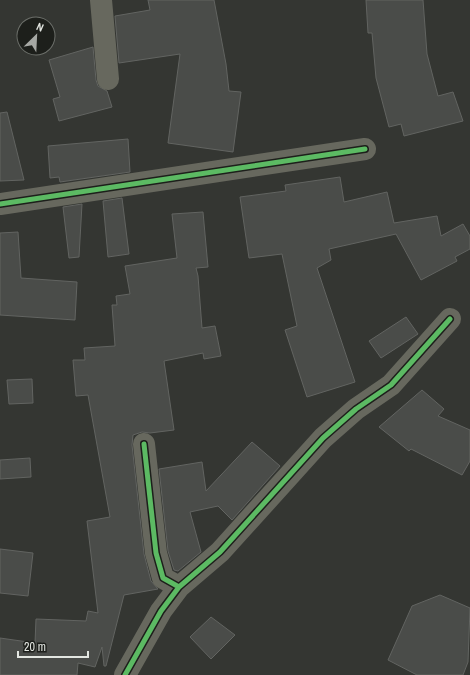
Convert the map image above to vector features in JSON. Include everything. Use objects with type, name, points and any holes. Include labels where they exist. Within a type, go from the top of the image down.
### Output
[{"type":"street","points":[[102,0],[108,79]]},
{"type":"street","points":[[0,204],[365,149]]},
{"type":"street","points":[[125,675],[161,611],[179,587],[220,552],[323,438],[356,409],[391,385],[450,319]]},
{"type":"street","points":[[144,444],[156,553],[163,578],[179,587]]},
{"type":"building","points":[[148,0],[214,0],[226,64],[229,91],[241,92],[233,152],[168,143],[180,54],[119,63],[115,16],[150,10]]},
{"type":"building","points":[[366,0],[423,0],[427,54],[438,96],[453,92],[463,121],[404,136],[401,124],[389,127],[376,78],[372,33],[368,33]]},
{"type":"building","points":[[93,47],[96,80],[98,86],[107,91],[112,107],[59,121],[53,99],[60,97],[49,60]]},
{"type":"building","points":[[7,112],[24,180],[0,181],[0,113]]},
{"type":"building","points":[[128,139],[130,172],[60,182],[59,177],[50,178],[48,146]]},
{"type":"building","points":[[340,177],[344,202],[387,192],[394,223],[437,216],[441,236],[463,224],[470,236],[470,249],[455,257],[457,261],[421,280],[396,234],[329,249],[331,260],[317,268],[355,382],[307,397],[285,330],[297,326],[282,254],[249,258],[240,197],[286,191],[285,185]]},
{"type":"building","points":[[122,198],[129,254],[108,257],[103,201]]},
{"type":"building","points":[[82,204],[79,257],[69,258],[63,207]]},
{"type":"building","points":[[203,212],[208,267],[196,268],[202,328],[215,326],[221,356],[204,359],[203,353],[164,361],[174,430],[150,433],[142,432],[133,435],[132,445],[144,554],[151,581],[158,589],[124,595],[106,666],[104,666],[102,647],[95,667],[78,663],[77,675],[0,675],[0,638],[35,643],[36,619],[86,621],[88,611],[98,613],[87,521],[110,517],[88,395],[76,396],[73,360],[85,360],[84,348],[115,346],[112,305],[117,305],[116,296],[130,294],[125,266],[177,258],[172,214]]},
{"type":"building","points":[[18,232],[21,278],[77,282],[75,320],[0,315],[0,233]]},
{"type":"building","points":[[406,317],[418,334],[381,358],[369,341]]},
{"type":"building","points":[[32,379],[33,403],[9,404],[7,380]]},
{"type":"building","points":[[422,390],[444,409],[438,416],[470,430],[470,461],[462,475],[411,449],[409,451],[379,427]]},
{"type":"building","points":[[252,442],[280,466],[232,520],[218,506],[190,512],[201,552],[178,571],[174,570],[168,551],[159,469],[202,462],[206,491]]},
{"type":"building","points":[[30,458],[31,477],[0,479],[0,460]]},
{"type":"building","points":[[0,549],[33,553],[28,596],[0,593]]},
{"type":"building","points":[[440,595],[470,608],[468,662],[463,675],[417,675],[388,660],[412,606]]},
{"type":"building","points":[[211,617],[235,635],[211,659],[190,637]]},
{"type":"cycle path","points":[[0,204],[365,149]]},
{"type":"cycle path","points":[[125,675],[161,611],[179,587],[220,552],[323,438],[356,409],[391,385],[450,319]]},
{"type":"cycle path","points":[[144,444],[156,553],[163,578],[179,587]]}]
